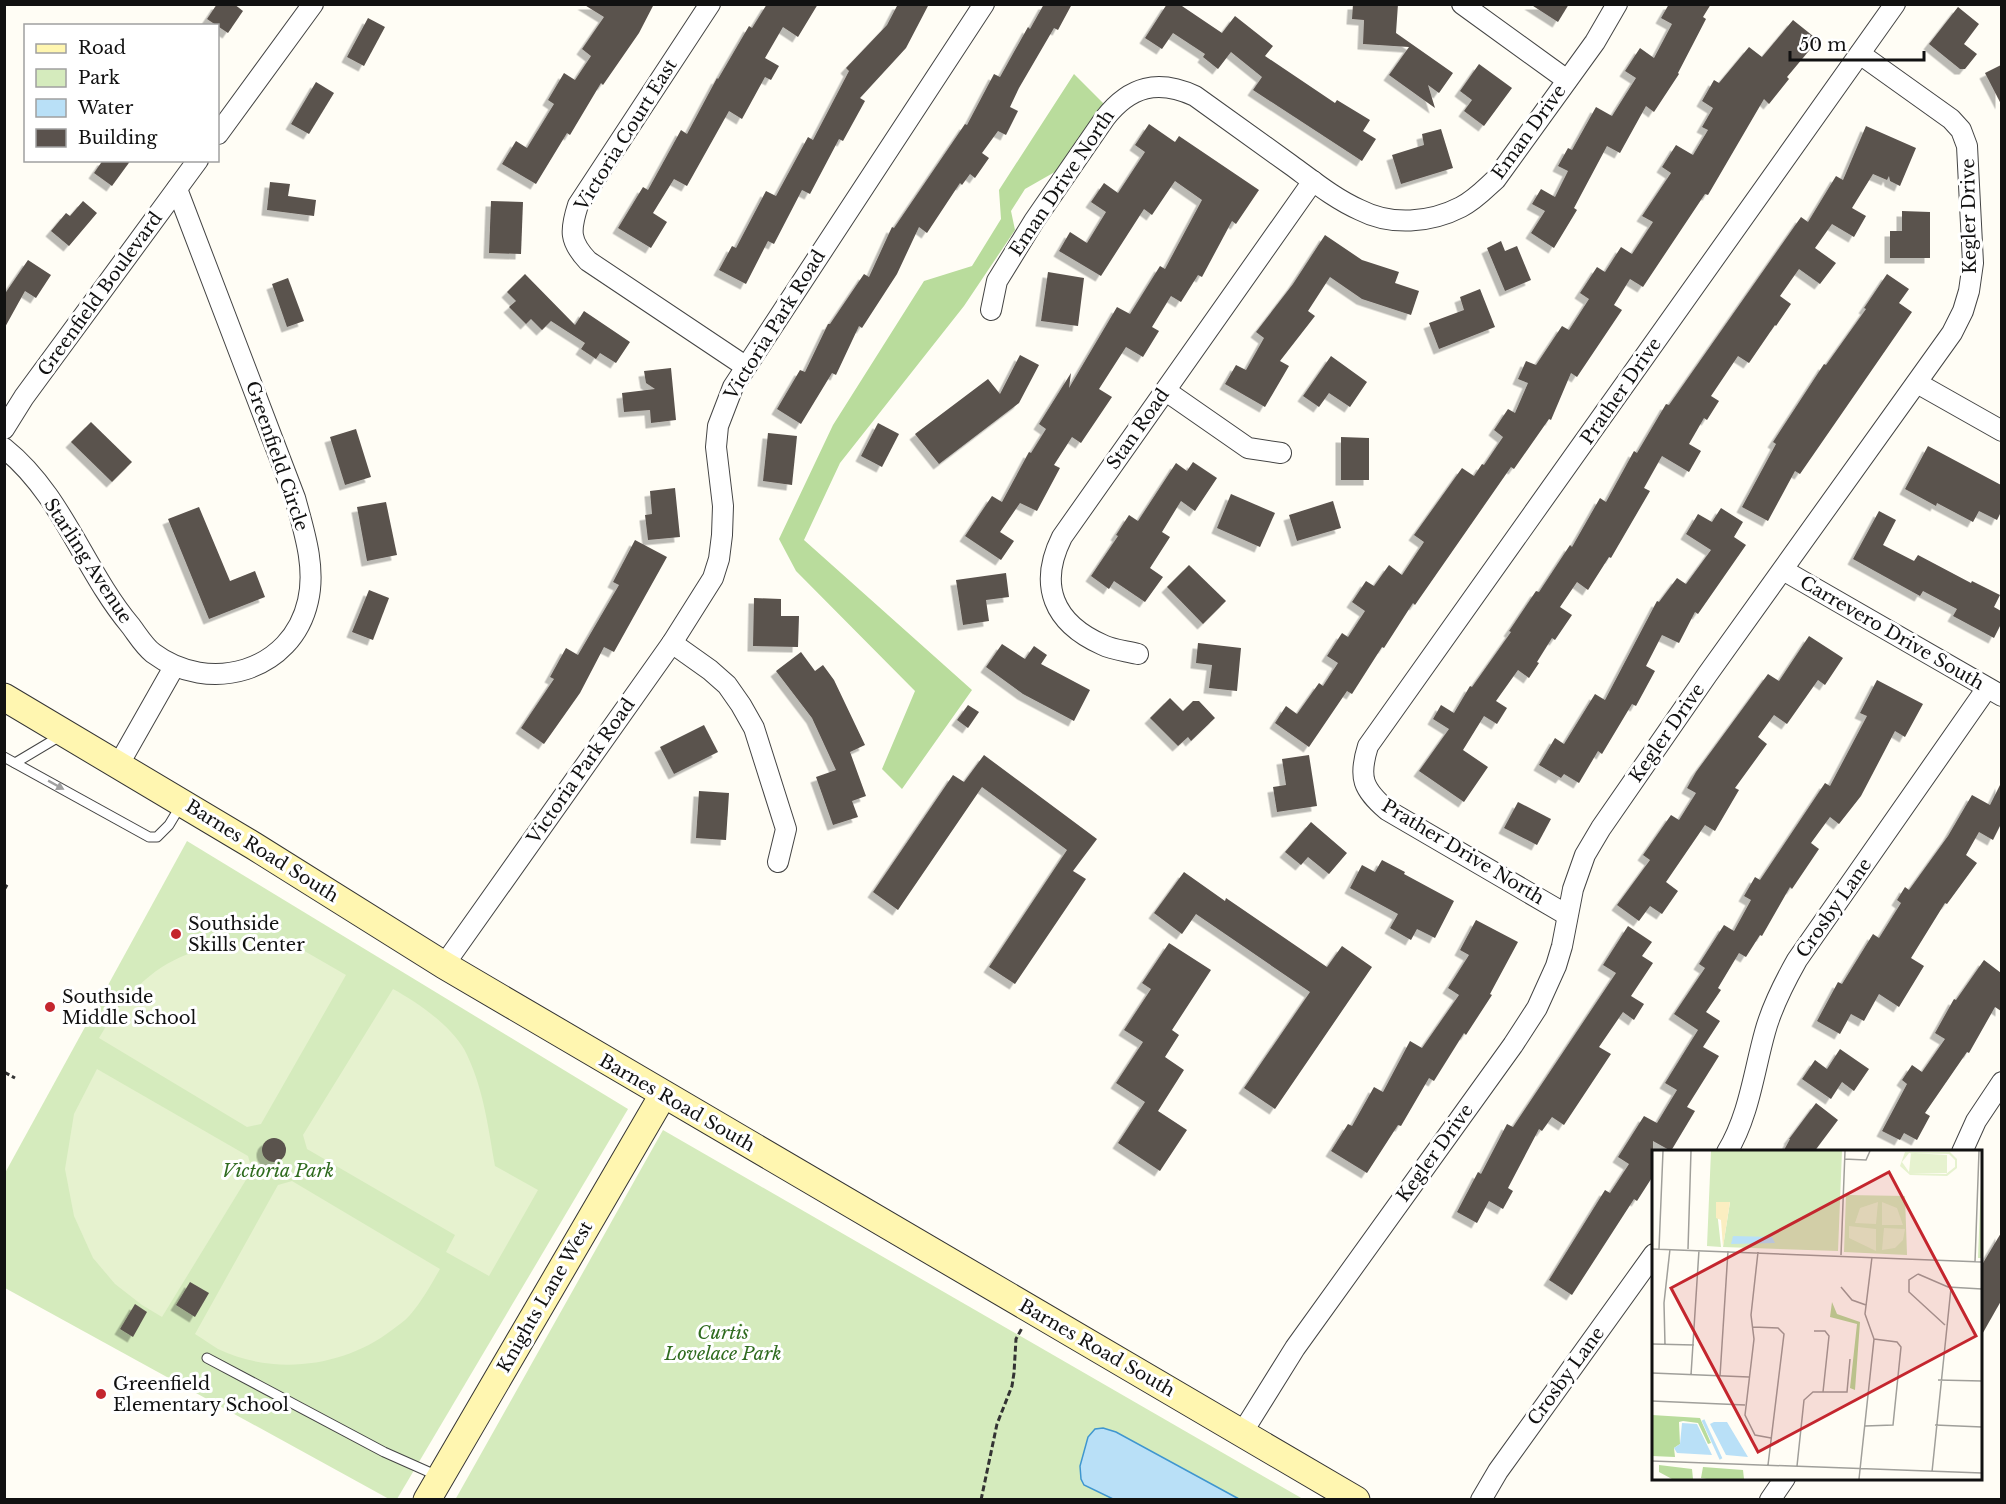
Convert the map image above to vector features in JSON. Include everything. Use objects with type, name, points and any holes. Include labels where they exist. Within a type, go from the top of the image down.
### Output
[{"type":"street","points":[[219,133],[313,4]]},
{"type":"street","name":"Victoria Court East","points":[[710,4],[578,205],[572,224],[572,237],[578,250],[588,261],[745,366]]},
{"type":"street","name":"Victoria Park Road","points":[[444,965],[672,643],[712,578],[719,559],[722,535],[723,506],[716,447],[718,426],[733,387],[984,4]]},
{"type":"street","points":[[1462,4],[1567,80]]},
{"type":"street","name":"Eman Drive","points":[[1313,181],[1361,211],[1382,218],[1404,221],[1443,215],[1463,207],[1496,179],[1595,42],[1617,4]]},
{"type":"street","name":"Prather Drive","points":[[1365,783],[1362,765],[1368,746],[1895,4]]},
{"type":"street","name":"Kegler Drive","points":[[1242,1433],[1295,1348],[1537,1008],[1556,966],[1573,889],[1585,855],[1602,828],[1707,675],[1952,333],[1963,311],[1973,263],[1967,146],[1961,130],[1951,119],[1860,54]]},
{"type":"street","name":"Eman Drive North","points":[[990,310],[997,281],[1034,222],[1105,117],[1114,105],[1127,95],[1159,86],[1178,88],[1195,96],[1313,181]]},
{"type":"street","name":"Greenfield Boulevard","points":[[4,429],[24,397],[197,162]]},
{"type":"street","name":"Stan Road","points":[[1138,654],[1104,646],[1078,630],[1061,613],[1051,595],[1050,576],[1053,555],[1062,537],[1313,181]]},
{"type":"street","name":"Greenfield Circle","points":[[174,667],[197,673],[226,673],[249,669],[267,660],[281,650],[292,637],[302,619],[309,600],[311,574],[305,534],[295,498],[177,189]]},
{"type":"street","points":[[1917,383],[2001,431]]},
{"type":"street","points":[[1166,391],[1248,448],[1281,453]]},
{"type":"street","name":"Starling Avenue","points":[[4,448],[30,471],[62,518],[115,608],[151,651],[174,667]]},
{"type":"street","name":"Carrevero Drive South","points":[[1783,570],[1994,692]]},
{"type":"street","points":[[672,643],[727,685],[754,728],[786,829],[778,862]]},
{"type":"street","points":[[119,764],[174,667]]},
{"type":"street","name":"Crosby Lane","points":[[1728,1150],[1739,1129],[1772,1008],[1783,984],[1797,960],[1994,692]]},
{"type":"street","name":"Barnes Road South","points":[[4,697],[183,802],[444,965],[1356,1500]]},
{"type":"street","name":"Prather Drive North","points":[[1365,783],[1374,798],[1387,810],[1567,915]]},
{"type":"street","points":[[1963,1150],[1976,1121],[2001,1082]]},
{"type":"street","name":"Knights Lane West","points":[[427,1500],[663,1095]]},
{"type":"street","name":"Crosby Lane","points":[[1481,1500],[1498,1471],[1652,1255]]},
{"type":"street","points":[[1770,1500],[1784,1480]]},
{"type":"lane","points":[[15,763],[66,732]]},
{"type":"lane","points":[[4,757],[149,837],[157,837],[169,825],[183,802]]},
{"type":"lane","points":[[207,1358],[384,1452],[440,1477]]},
{"type":"path","points":[[4,890],[8,883]]},
{"type":"path","points":[[4,1072],[15,1078]]},
{"type":"path","points":[[981,1500],[998,1424],[1012,1386],[1016,1339],[1033,1311]]},
{"type":"green space","points":[[1074,74],[1104,104],[1060,169],[1025,189],[1011,211],[1015,230],[964,306],[840,463],[804,540],[972,690],[902,789],[882,769],[915,691],[796,571],[779,539],[833,425],[924,281],[972,266],[1001,219],[999,190]]},
{"type":"green space","name":"Victoria Park","points":[[187,841],[628,1109],[397,1499],[389,1499],[5,1288],[5,1173]]},
{"type":"green space","points":[[246,941],[301,949],[346,975],[261,1124],[247,1127],[99,1038],[129,996],[168,963],[207,949]]},
{"type":"green space","points":[[393,989],[432,1015],[458,1040],[476,1077],[495,1166],[538,1190],[489,1276],[446,1252],[455,1235],[307,1149],[303,1135]]},
{"type":"green space","points":[[97,1069],[248,1156],[252,1170],[162,1317],[115,1284],[93,1258],[74,1216],[65,1169],[74,1114]]},
{"type":"green space","name":"Curtis Lovelace Park","points":[[663,1130],[1303,1499],[455,1500]]},
{"type":"green space","points":[[292,1181],[440,1269],[408,1317],[373,1343],[331,1359],[285,1365],[262,1363],[218,1349],[195,1334],[278,1185]]},
{"type":"water","points":[[1103,1428],[1116,1432],[1239,1499],[1113,1499],[1084,1485],[1080,1466],[1088,1437],[1095,1429]]},
{"type":"building","points":[[217,4],[234,4],[243,11],[228,33],[219,27],[219,24],[207,19]]},
{"type":"building","points":[[583,4],[654,4],[639,33],[603,85],[601,83],[570,135],[567,133],[536,184],[502,164],[516,141],[527,148],[554,104],[548,100],[564,73],[575,80],[591,56],[582,49],[604,17]]},
{"type":"building","points":[[767,4],[818,4],[798,37],[783,27],[765,58],[779,66],[771,80],[765,77],[742,119],[729,111],[687,186],[674,179],[653,213],[667,222],[651,248],[618,228],[643,187],[648,190],[681,130],[687,134],[717,78],[749,26],[752,28]]},
{"type":"building","points":[[898,4],[929,4],[906,48],[860,98],[865,101],[843,141],[839,139],[810,194],[802,190],[774,244],[768,241],[746,284],[719,270],[732,246],[736,248],[766,191],[776,196],[808,137],[813,140],[849,71],[846,68],[887,25]]},
{"type":"building","points":[[1044,4],[1072,4],[1058,30],[1054,28],[1019,88],[1010,107],[1018,111],[1006,135],[998,131],[982,153],[989,158],[975,178],[970,174],[962,185],[960,183],[927,233],[919,227],[897,274],[862,328],[859,326],[836,375],[832,373],[801,424],[777,409],[800,370],[805,372],[828,324],[864,274],[869,277],[892,227],[894,228],[965,124],[967,125],[994,74],[1000,77],[1028,27],[1030,29]]},
{"type":"building","points":[[1167,4],[1179,4],[1222,33],[1235,16],[1273,46],[1265,56],[1335,103],[1337,100],[1370,120],[1363,131],[1376,139],[1362,161],[1253,90],[1262,77],[1231,52],[1218,69],[1203,57],[1205,54],[1173,33],[1162,49],[1145,38]]},
{"type":"building","points":[[1353,4],[1398,4],[1396,33],[1453,73],[1439,93],[1428,85],[1435,108],[1389,75],[1409,47],[1363,44],[1364,20],[1352,19]]},
{"type":"building","points":[[1530,4],[1569,4],[1558,22]]},
{"type":"building","points":[[1669,4],[1711,4],[1703,17],[1706,19],[1679,74],[1654,112],[1646,106],[1620,153],[1607,146],[1574,208],[1577,210],[1554,248],[1531,233],[1545,211],[1532,204],[1541,189],[1555,197],[1568,171],[1558,166],[1568,148],[1572,150],[1596,107],[1612,116],[1636,78],[1625,71],[1640,48],[1654,58],[1672,24],[1661,18]]},
{"type":"building","points":[[1958,7],[1979,24],[1964,44],[1977,54],[1965,69],[1960,69],[1929,44]]},
{"type":"building","points":[[368,18],[385,27],[364,66],[347,57]]},
{"type":"building","points":[[1793,20],[1818,40],[1787,77],[1789,79],[1769,104],[1764,99],[1708,195],[1705,194],[1643,287],[1630,279],[1614,305],[1622,310],[1577,377],[1571,373],[1551,420],[1549,419],[1514,469],[1511,467],[1415,605],[1413,603],[1384,648],[1382,647],[1352,694],[1347,691],[1309,747],[1275,723],[1286,706],[1297,714],[1319,683],[1323,686],[1338,663],[1327,656],[1342,633],[1348,637],[1365,611],[1352,602],[1366,581],[1374,586],[1389,565],[1402,575],[1424,542],[1414,535],[1462,468],[1474,476],[1503,437],[1494,430],[1508,409],[1515,413],[1528,383],[1518,379],[1526,361],[1536,365],[1562,326],[1569,330],[1589,299],[1580,293],[1597,267],[1605,272],[1621,247],[1632,254],[1653,222],[1642,216],[1671,173],[1662,167],[1676,145],[1693,155],[1708,130],[1702,127],[1713,108],[1702,101],[1714,80],[1719,83],[1749,47],[1762,57]]},
{"type":"building","points":[[1479,64],[1512,88],[1484,126],[1464,111],[1472,100],[1460,91]]},
{"type":"building","points":[[2001,65],[2001,104],[1985,73]]},
{"type":"building","points":[[316,82],[334,93],[309,134],[291,124]]},
{"type":"building","points":[[1149,124],[1175,142],[1179,136],[1259,190],[1236,224],[1232,221],[1202,277],[1198,275],[1181,302],[1171,296],[1152,327],[1159,331],[1143,357],[1126,347],[1099,389],[1112,397],[1081,443],[1072,437],[1054,465],[1060,468],[1037,511],[1020,503],[1000,532],[1014,541],[1001,560],[965,536],[992,496],[1002,502],[1029,452],[1031,453],[1046,429],[1039,424],[1071,373],[1069,388],[1117,307],[1130,314],[1160,266],[1165,269],[1202,200],[1175,181],[1152,215],[1144,209],[1101,276],[1059,251],[1070,232],[1087,243],[1106,212],[1091,202],[1104,183],[1118,193],[1145,152],[1135,145]]},
{"type":"building","points":[[1866,126],[1916,148],[1900,186],[1890,181],[1889,176],[1887,180],[1873,174],[1852,208],[1866,216],[1854,237],[1832,224],[1815,248],[1836,263],[1820,284],[1799,269],[1780,296],[1791,304],[1776,326],[1749,363],[1738,356],[1711,396],[1719,401],[1707,420],[1704,418],[1689,444],[1701,451],[1689,472],[1662,456],[1644,488],[1650,491],[1611,558],[1609,557],[1588,590],[1577,582],[1560,607],[1572,615],[1555,640],[1552,638],[1529,678],[1518,670],[1496,701],[1507,708],[1497,724],[1484,716],[1463,750],[1488,767],[1464,802],[1419,771],[1449,729],[1433,719],[1441,705],[1454,713],[1470,686],[1472,687],[1511,632],[1509,631],[1536,591],[1539,592],[1570,545],[1572,547],[1600,498],[1606,502],[1634,451],[1637,453],[1666,404],[1669,405],[1801,217],[1808,222],[1836,176],[1843,180]]},
{"type":"building","points":[[1441,129],[1453,168],[1401,184],[1392,155],[1424,145],[1422,134]]},
{"type":"building","points":[[102,162],[130,162],[112,186],[94,173]]},
{"type":"building","points":[[270,182],[290,184],[288,196],[316,200],[314,216],[267,210]]},
{"type":"building","points":[[83,201],[97,213],[69,246],[51,231],[66,213],[70,216]]},
{"type":"building","points":[[491,201],[523,202],[521,254],[489,253]]},
{"type":"building","points":[[1902,211],[1930,212],[1930,258],[1890,258],[1890,231],[1902,231]]},
{"type":"building","points":[[1325,235],[1362,260],[1399,272],[1395,283],[1419,291],[1411,315],[1362,299],[1330,277],[1308,311],[1315,316],[1280,361],[1289,366],[1265,407],[1225,384],[1236,365],[1246,370],[1264,338],[1256,332],[1293,284]]},
{"type":"building","points":[[1501,241],[1505,251],[1517,246],[1531,280],[1505,291],[1487,248]]},
{"type":"building","points":[[28,260],[51,275],[36,298],[25,291],[4,329],[4,295]]},
{"type":"building","points":[[1048,272],[1084,278],[1078,326],[1041,321]]},
{"type":"building","points":[[525,274],[575,325],[584,311],[630,342],[616,363],[600,353],[596,359],[581,349],[585,343],[551,321],[542,330],[531,319],[526,324],[509,307],[516,301],[507,292]]},
{"type":"building","points":[[1887,274],[1909,289],[1899,303],[1912,312],[1800,474],[1795,471],[1768,521],[1742,507],[1776,444],[1773,442],[1824,364],[1826,365],[1866,309],[1864,308]]},
{"type":"building","points":[[288,278],[304,321],[287,327],[272,284]]},
{"type":"building","points":[[1480,289],[1495,327],[1439,349],[1429,323],[1464,310],[1460,297]]},
{"type":"building","points":[[1020,355],[1039,365],[1019,403],[939,464],[915,434],[988,379],[1000,394]]},
{"type":"building","points":[[1331,356],[1367,382],[1350,407],[1329,393],[1319,407],[1303,396]]},
{"type":"building","points":[[671,368],[676,420],[651,423],[650,410],[624,412],[622,393],[655,389],[646,383],[644,371]]},
{"type":"building","points":[[91,422],[132,462],[112,482],[71,442]]},
{"type":"building","points":[[878,423],[899,434],[882,467],[861,456]]},
{"type":"building","points":[[356,429],[371,477],[345,485],[330,437]]},
{"type":"building","points":[[768,433],[797,436],[792,485],[763,481]]},
{"type":"building","points":[[1341,437],[1369,438],[1369,480],[1341,480]]},
{"type":"building","points":[[1928,446],[2001,485],[2001,512],[1997,520],[1979,511],[1973,522],[1905,489]]},
{"type":"building","points":[[1193,462],[1217,478],[1195,511],[1181,501],[1162,532],[1170,537],[1150,568],[1163,577],[1145,602],[1114,581],[1109,589],[1091,576],[1129,515],[1138,521],[1176,463],[1187,471]]},
{"type":"building","points":[[675,488],[680,537],[648,540],[645,515],[652,514],[650,491]]},
{"type":"building","points":[[1231,494],[1275,513],[1260,547],[1217,528]]},
{"type":"building","points":[[1333,501],[1341,528],[1297,541],[1289,515]]},
{"type":"building","points":[[386,502],[397,555],[367,561],[357,507]]},
{"type":"building","points":[[199,507],[230,581],[255,571],[265,597],[209,619],[168,519]]},
{"type":"building","points":[[1721,508],[1743,522],[1734,537],[1746,545],[1698,614],[1695,612],[1679,643],[1662,635],[1646,666],[1655,671],[1636,706],[1632,704],[1602,754],[1598,751],[1579,783],[1564,774],[1561,778],[1539,765],[1555,738],[1564,744],[1595,694],[1605,700],[1657,601],[1659,602],[1677,578],[1686,584],[1711,550],[1686,534],[1698,514],[1712,522]]},
{"type":"building","points":[[1879,511],[1896,520],[1883,545],[1914,561],[1918,555],[1971,583],[1972,581],[2000,595],[1994,607],[2001,611],[2001,624],[1994,638],[1953,616],[1957,609],[1923,591],[1920,596],[1853,559]]},
{"type":"building","points":[[635,540],[667,557],[614,652],[604,647],[580,693],[544,744],[521,728],[554,679],[550,677],[566,648],[578,655],[619,585],[613,582]]},
{"type":"building","points":[[1189,565],[1226,601],[1203,624],[1167,587]]},
{"type":"building","points":[[1006,573],[1009,597],[986,600],[989,621],[963,625],[956,580]]},
{"type":"building","points":[[369,590],[389,598],[373,640],[352,632]]},
{"type":"building","points":[[754,598],[781,599],[781,616],[799,616],[798,647],[753,646]]},
{"type":"building","points":[[1809,636],[1843,658],[1825,685],[1818,680],[1787,724],[1774,715],[1758,737],[1767,744],[1735,788],[1739,790],[1715,831],[1705,825],[1666,882],[1678,891],[1662,914],[1650,906],[1639,921],[1617,905],[1650,860],[1643,855],[1671,815],[1679,820],[1696,793],[1687,788],[1696,772],[1768,674],[1779,681]]},
{"type":"building","points":[[1198,643],[1241,648],[1237,691],[1209,688],[1212,665],[1196,663]]},
{"type":"building","points":[[1002,644],[1025,659],[1034,646],[1047,655],[1041,664],[1090,690],[1074,721],[1023,694],[986,667]]},
{"type":"building","points":[[801,652],[815,671],[823,665],[834,680],[865,745],[850,752],[866,796],[852,801],[858,817],[833,825],[816,777],[836,770],[812,718],[776,671]]},
{"type":"building","points":[[1877,680],[1923,704],[1905,737],[1895,731],[1861,796],[1839,824],[1830,817],[1811,843],[1819,849],[1792,889],[1790,887],[1762,936],[1760,935],[1746,957],[1739,953],[1718,988],[1721,990],[1706,1012],[1720,1021],[1703,1047],[1719,1056],[1687,1107],[1695,1111],[1672,1150],[1653,1141],[1652,1178],[1637,1201],[1634,1199],[1572,1295],[1549,1280],[1605,1190],[1610,1193],[1629,1164],[1618,1157],[1644,1116],[1657,1123],[1677,1090],[1665,1083],[1698,1030],[1674,1014],[1705,968],[1699,964],[1724,925],[1734,931],[1751,900],[1744,896],[1755,877],[1760,880],[1825,783],[1830,786],[1867,716],[1860,713]]},
{"type":"building","points":[[1170,698],[1183,711],[1193,701],[1199,701],[1215,718],[1191,741],[1188,737],[1178,746],[1150,718]]},
{"type":"building","points":[[968,705],[979,712],[968,728],[957,720]]},
{"type":"building","points":[[704,725],[718,752],[674,774],[660,747]]},
{"type":"building","points":[[984,755],[1097,839],[1073,871],[1086,879],[1015,984],[989,967],[1067,850],[982,787],[898,910],[873,892],[953,775],[964,782]]},
{"type":"building","points":[[1309,755],[1317,806],[1277,812],[1273,787],[1286,785],[1282,759]]},
{"type":"building","points":[[2001,783],[2001,824],[1993,840],[1979,832],[1966,855],[1977,863],[1947,904],[1945,903],[1911,958],[1924,966],[1899,1007],[1879,994],[1864,1021],[1851,1014],[1840,1034],[1817,1021],[1838,982],[1842,984],[1873,934],[1879,938],[1901,903],[1897,900],[1905,887],[1909,890],[1948,836],[1972,795],[1990,805]]},
{"type":"building","points":[[699,791],[729,793],[726,840],[696,838]]},
{"type":"building","points":[[1518,802],[1551,819],[1537,845],[1504,828]]},
{"type":"building","points":[[1311,822],[1347,853],[1329,874],[1308,857],[1301,865],[1285,852]]},
{"type":"building","points":[[1382,860],[1454,901],[1435,938],[1417,929],[1411,940],[1390,928],[1398,914],[1350,888],[1362,865],[1375,872]]},
{"type":"building","points":[[1184,872],[1327,967],[1342,946],[1372,967],[1275,1109],[1244,1088],[1310,992],[1196,914],[1182,934],[1154,913]]},
{"type":"building","points":[[1476,920],[1518,942],[1490,994],[1492,995],[1466,1035],[1464,1033],[1434,1081],[1429,1078],[1401,1126],[1398,1125],[1367,1173],[1331,1151],[1348,1124],[1352,1126],[1374,1087],[1383,1092],[1410,1041],[1422,1048],[1459,995],[1448,988],[1469,955],[1460,950]]},
{"type":"building","points":[[1628,926],[1652,942],[1642,956],[1653,963],[1631,996],[1644,1004],[1634,1020],[1623,1012],[1599,1047],[1611,1054],[1564,1125],[1552,1117],[1542,1131],[1539,1129],[1508,1188],[1513,1191],[1503,1209],[1489,1201],[1477,1223],[1457,1212],[1478,1172],[1481,1174],[1507,1124],[1513,1127],[1616,973],[1603,965]]},
{"type":"building","points":[[1169,943],[1211,970],[1172,1030],[1179,1035],[1165,1057],[1184,1070],[1158,1111],[1187,1130],[1160,1171],[1118,1143],[1145,1102],[1116,1083],[1143,1042],[1124,1030],[1151,989],[1142,983]]},
{"type":"building","points":[[1984,960],[2001,973],[2001,1011],[1995,1007],[1969,1053],[1967,1052],[1925,1113],[1930,1116],[1917,1140],[1904,1133],[1900,1140],[1882,1131],[1907,1084],[1902,1080],[1912,1065],[1922,1072],[1945,1039],[1935,1033],[1954,999],[1956,1000]]},
{"type":"building","points":[[1840,1049],[1869,1069],[1854,1091],[1842,1082],[1831,1099],[1802,1079],[1815,1060],[1827,1069]]},
{"type":"building","points":[[1816,1103],[1838,1120],[1816,1150],[1784,1150],[1789,1139]]},
{"type":"building","points":[[274,1138],[283,1141],[286,1150],[283,1159],[274,1162],[265,1159],[262,1150],[265,1141]]},
{"type":"building","points":[[2001,1233],[2001,1301],[1982,1334],[1982,1265]]},
{"type":"building","points":[[190,1282],[209,1293],[195,1317],[176,1305]]},
{"type":"building","points":[[135,1304],[147,1312],[133,1337],[120,1329]]},
{"type":"place","name":"Southside Skills Center","points":[[176,934]]},
{"type":"place","name":"Southside Middle School","points":[[50,1007]]},
{"type":"place","name":"Greenfield Elementary School","points":[[101,1394]]}]
